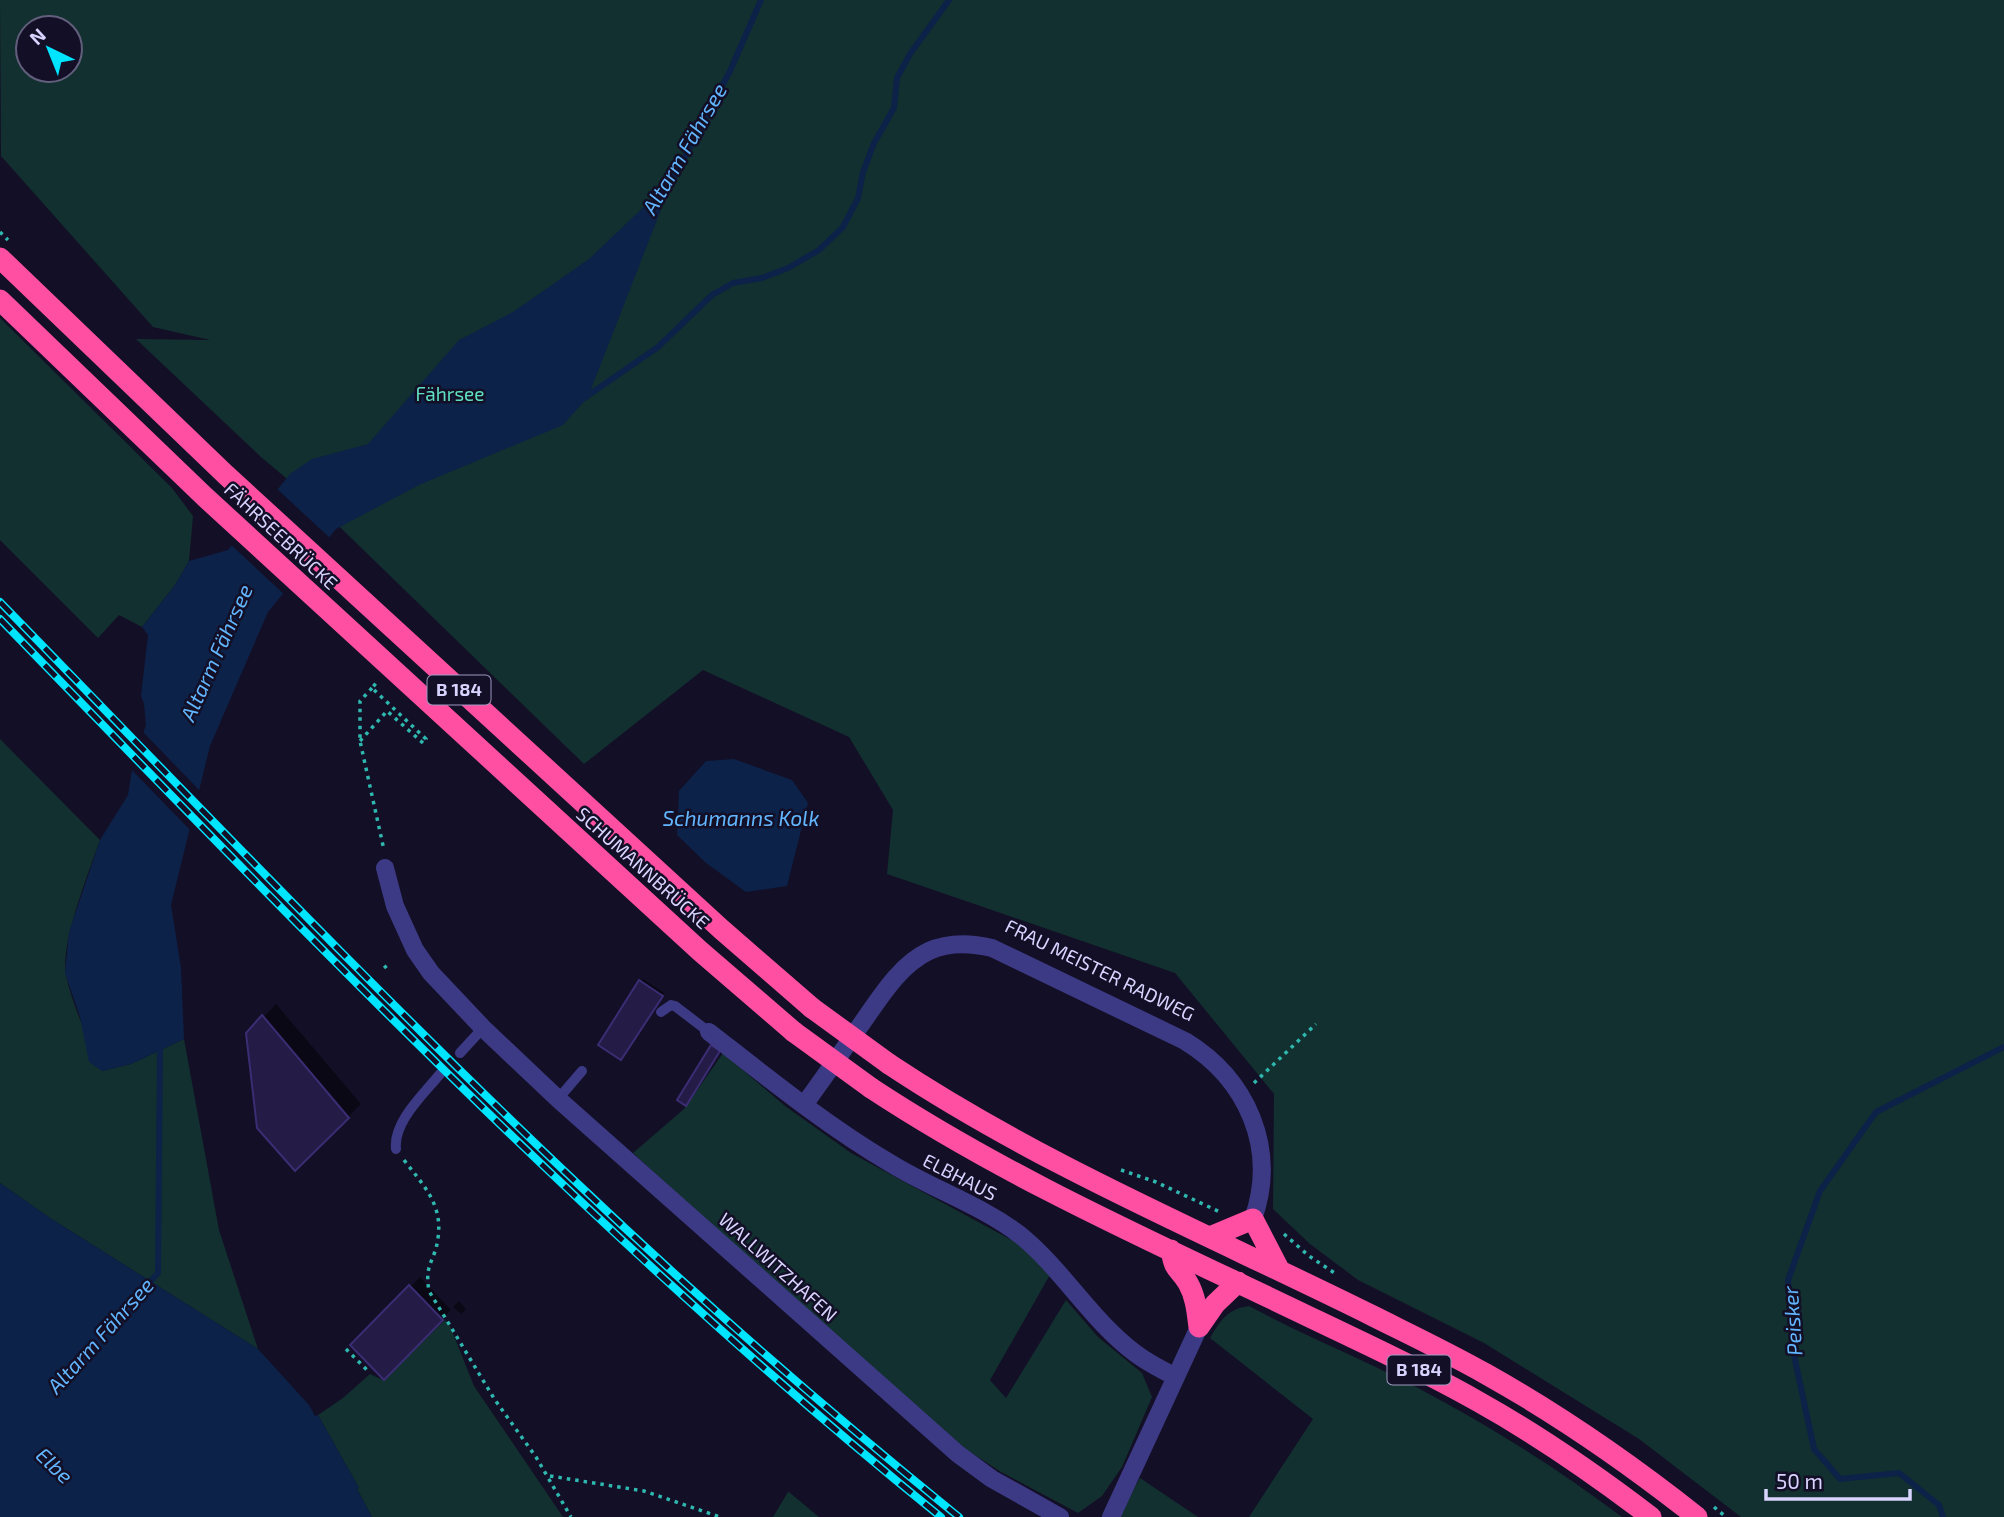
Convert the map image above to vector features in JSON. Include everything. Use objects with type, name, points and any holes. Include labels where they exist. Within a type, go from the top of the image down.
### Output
[{"type":"highway","name":"FÄHRSEEBRÜCKE","points":[[0,258],[226,475],[575,796]]},
{"type":"highway","name":"FÄHRSEEBRÜCKE","points":[[0,300],[205,497],[391,667]]},
{"type":"highway","name":"SCHUMANNBRÜCKE","points":[[391,667],[700,951],[794,1032],[872,1088],[998,1165],[1171,1250]]},
{"type":"highway","name":"SCHUMANNBRÜCKE","points":[[575,796],[812,1008],[888,1064],[999,1132],[1210,1237]]},
{"type":"highway","points":[[1210,1237],[1253,1219],[1280,1271]]},
{"type":"highway","name":"B 184","points":[[1210,1237],[1444,1351],[1528,1398],[1615,1455],[1697,1517]]},
{"type":"highway","points":[[1171,1250],[1174,1268],[1188,1282],[1196,1303],[1199,1326]]},
{"type":"highway","name":"B 184","points":[[1171,1250],[1480,1402],[1577,1462],[1651,1517]]},
{"type":"highway","points":[[1199,1326],[1215,1304],[1238,1282]]},
{"type":"street","name":"WALLWITZHAFEN","points":[[385,868],[395,906],[415,950],[431,973],[483,1028],[558,1099],[958,1454],[992,1479],[1060,1517]]},
{"type":"street","points":[[804,1105],[871,1011],[907,966],[929,951],[942,947],[967,944],[992,948],[1185,1041],[1219,1066],[1242,1095],[1254,1123],[1261,1154],[1261,1183],[1253,1219]]},
{"type":"street","name":"ELBHAUS","points":[[709,1032],[804,1105],[892,1165],[997,1219],[1050,1263],[1116,1336],[1135,1353],[1176,1377]]},
{"type":"street","points":[[1111,1517],[1199,1326]]},
{"type":"lane","points":[[661,1012],[671,1005],[675,1006],[709,1032]]},
{"type":"lane","points":[[460,1053],[483,1028]]},
{"type":"lane","points":[[558,1099],[582,1071]]},
{"type":"lane","points":[[396,1149],[395,1139],[402,1123],[440,1074]]},
{"type":"path","points":[[385,868],[383,845],[360,741],[360,701],[391,667]]},
{"type":"path","points":[[360,741],[387,711],[423,743],[426,739],[372,688]]},
{"type":"path","points":[[384,968],[390,962]]},
{"type":"path","points":[[1242,1095],[1315,1024]]},
{"type":"path","points":[[396,1149],[434,1200],[438,1238],[426,1273],[429,1291],[473,1365],[548,1475],[571,1517]]},
{"type":"path","points":[[346,1349],[369,1372]]},
{"type":"path","points":[[548,1475],[643,1492],[720,1517]]},
{"type":"green space","points":[[0,0],[2004,0],[2004,1517],[1741,1517],[1639,1439],[1484,1343],[1358,1280],[1310,1244],[1273,1209],[1274,1094],[1175,973],[887,874],[893,810],[849,737],[703,670],[584,764],[311,499],[261,457],[136,339],[210,340],[153,327],[1,156]]},
{"type":"green space","points":[[0,318],[172,488],[193,516],[189,561],[175,585],[142,627],[119,615],[98,638],[0,540]]},
{"type":"green space","points":[[0,739],[100,840],[67,945],[66,975],[73,1000],[102,1071],[131,1064],[184,1039],[219,1230],[258,1349],[50,1218],[0,1183]]},
{"type":"green space","points":[[723,1053],[785,1106],[851,1153],[1017,1243],[1051,1273],[990,1380],[1006,1398],[1066,1300],[1098,1337],[1142,1373],[1152,1397],[1122,1467],[1102,1496],[1078,1513],[1001,1472],[967,1450],[744,1255],[633,1153],[684,1109]]},
{"type":"green space","points":[[1249,1306],[1445,1402],[1523,1448],[1622,1517],[1249,1517],[1313,1419],[1210,1338],[1225,1316]]},
{"type":"green space","points":[[445,1320],[450,1326],[474,1386],[563,1517],[372,1517],[318,1415],[343,1398],[370,1374],[383,1380]]},
{"type":"green space","points":[[1140,1478],[1198,1517],[1118,1517]]},
{"type":"green space","points":[[789,1492],[819,1517],[773,1517]]},
{"type":"water","name":"Fährsee","points":[[673,179],[588,397],[563,425],[419,485],[336,529],[268,612],[210,746],[171,905],[181,968],[184,1039],[131,1064],[102,1071],[89,1062],[80,1017],[65,973],[69,932],[100,840],[128,795],[133,764],[146,725],[141,696],[148,635],[142,627],[175,585],[189,561],[228,550],[290,474],[312,459],[368,444],[459,340],[513,312],[589,259]]},
{"type":"water","name":"Schumanns Kolk","points":[[734,759],[792,780],[808,803],[787,886],[746,892],[706,863],[677,835],[679,791],[706,761]]},
{"type":"water","name":"Elbe","points":[[0,1183],[50,1218],[258,1349],[309,1405],[315,1416],[318,1415],[372,1517],[0,1517]]},
{"type":"pier","points":[[275,487],[331,539],[286,596],[229,543]]},
{"type":"pier","points":[[141,730],[202,793],[192,832],[129,767]]},
{"type":"building","points":[[639,980],[663,996],[621,1060],[598,1045]]},
{"type":"building","points":[[262,1015],[349,1118],[295,1171],[257,1128],[246,1033]]},
{"type":"building","points":[[711,1045],[720,1051],[686,1106],[677,1100]]},
{"type":"building","points":[[409,1285],[443,1320],[384,1380],[350,1345]]},
{"type":"waterway","name":"Altarm Fährsee","points":[[671,183],[730,71],[761,0]]},
{"type":"waterway","points":[[580,401],[658,347],[712,295],[733,283],[762,278],[788,268],[819,250],[843,227],[858,198],[863,172],[874,143],[894,108],[897,78],[910,54],[949,0]]},
{"type":"waterway","name":"Altarm Fährsee","points":[[147,1285],[158,1273],[160,1044]]},
{"type":"waterway","name":"Peisker","points":[[1943,1517],[1939,1505],[1899,1473],[1840,1479],[1814,1449],[1795,1360],[1788,1280],[1820,1191],[1876,1112],[2004,1047]]},
{"type":"railway","points":[[0,602],[358,969],[578,1184],[765,1354],[959,1517]]},
{"type":"railway","points":[[0,619],[341,968],[574,1195],[816,1413],[941,1517]]}]
